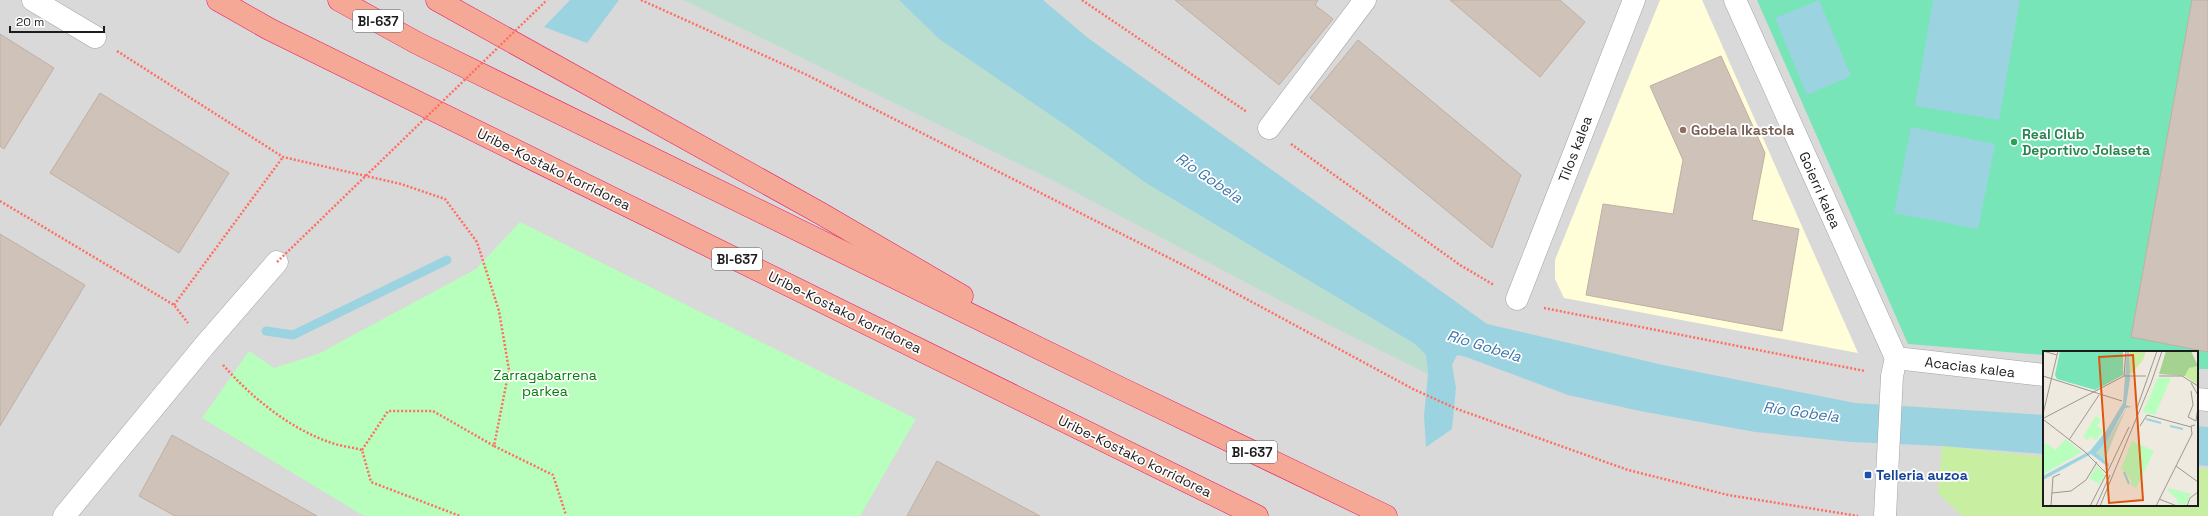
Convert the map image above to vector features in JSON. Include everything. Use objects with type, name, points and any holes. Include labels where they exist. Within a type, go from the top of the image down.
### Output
[{"type":"highway","name":"Uribe-Kostako korridorea","points":[[218,0],[269,29],[1257,516]]},
{"type":"highway","name":"BI-637","points":[[339,0],[417,43],[1118,387],[1386,516]]},
{"type":"highway","points":[[437,0],[820,213],[1118,387]]},
{"type":"street","points":[[33,0],[95,37]]},
{"type":"street","points":[[1269,128],[1365,0]]},
{"type":"street","name":"Tilos kalea","points":[[1517,299],[1634,0]]},
{"type":"street","name":"Goierri kalea","points":[[1735,0],[1894,367]]},
{"type":"street","points":[[64,516],[205,345],[277,262]]},
{"type":"street","points":[[1885,509],[1894,367]]},
{"type":"street","name":"Acacias kalea","points":[[1894,367],[2043,376]]},
{"type":"street","points":[[2198,399],[2208,400]]},
{"type":"path","points":[[277,262],[547,0]]},
{"type":"path","points":[[641,0],[812,77],[1191,269],[1413,389],[1457,409],[1628,470],[1728,495],[1860,516]]},
{"type":"path","points":[[1082,0],[1269,128],[1460,265],[1517,299],[1555,311],[1894,367]]},
{"type":"path","points":[[95,37],[283,157],[401,184],[445,198],[477,242],[499,311],[509,370],[494,446]]},
{"type":"path","points":[[174,305],[283,157]]},
{"type":"path","points":[[0,201],[174,305],[205,345],[242,387],[292,424],[329,442],[362,450]]},
{"type":"path","points":[[460,516],[371,482],[362,450],[388,411],[433,411],[494,446],[552,475],[566,516]]},
{"type":"shaded area","points":[[0,0],[2208,0],[2208,516],[0,516]]},
{"type":"shaded area","points":[[684,0],[899,0],[939,39],[1071,129],[1146,183],[1415,344],[1426,355],[1428,374],[1281,301],[1060,184]]},
{"type":"shaded area","name":"Gobela Ikastola","points":[[1660,0],[1702,0],[1858,353],[1564,298],[1555,279],[1555,260]]},
{"type":"green space","name":"Real Club Deportivo Jolaseta","points":[[1757,0],[2208,0],[2208,369],[2198,369],[2198,351],[2043,351],[2043,355],[1908,344]]},
{"type":"green space","name":"Zarragabarrena parkea","points":[[520,222],[916,419],[860,516],[364,516],[202,418],[249,351],[274,368],[318,354],[476,269]]},
{"type":"green space","points":[[1942,446],[2043,457],[2043,506],[2198,506],[2198,468],[2208,469],[2208,516],[1962,516],[1938,493]]},
{"type":"water","points":[[570,0],[619,0],[587,43],[544,27]]},
{"type":"water","name":"Río Gobela","points":[[899,0],[1043,0],[1088,38],[1487,324],[1663,365],[1855,403],[2043,415],[2043,454],[1942,446],[1851,442],[1755,432],[1640,411],[1568,395],[1457,355],[1452,365],[1456,388],[1452,429],[1426,447],[1424,416],[1428,374],[1426,355],[1415,344],[1146,183],[1071,129],[939,39]]},
{"type":"water","points":[[1819,0],[1851,76],[1807,95],[1775,18]]},
{"type":"water","points":[[1933,0],[2020,0],[1999,120],[1915,106]]},
{"type":"water","points":[[1911,127],[1995,144],[1978,229],[1894,213]]},
{"type":"water","points":[[2198,426],[2208,427],[2208,466],[2198,465]]},
{"type":"building","points":[[1175,0],[1318,0],[1315,5],[1333,19],[1279,85]]},
{"type":"building","points":[[1450,0],[1560,0],[1585,22],[1540,77]]},
{"type":"building","points":[[2192,0],[2208,0],[2208,352],[2131,337]]},
{"type":"building","points":[[0,34],[54,68],[4,149],[0,146]]},
{"type":"building","points":[[1358,40],[1521,175],[1492,248],[1310,98]]},
{"type":"building","points":[[1721,56],[1765,153],[1752,220],[1799,229],[1782,331],[1586,295],[1603,204],[1673,214],[1683,160],[1650,86]]},
{"type":"building","points":[[100,93],[229,173],[179,253],[50,173]]},
{"type":"building","points":[[0,234],[85,285],[0,426]]},
{"type":"building","points":[[172,435],[317,516],[175,516],[139,496]]},
{"type":"building","points":[[937,461],[1040,516],[907,516]]},
{"type":"waterway","points":[[266,331],[293,335],[447,260]]},
{"type":"place","name":"Gobela Ikastola","points":[[1683,130]]},
{"type":"place","name":"Real Club Deportivo Jolaseta","points":[[2014,142]]},
{"type":"place","name":"Telleria auzoa","points":[[1868,475]]}]
